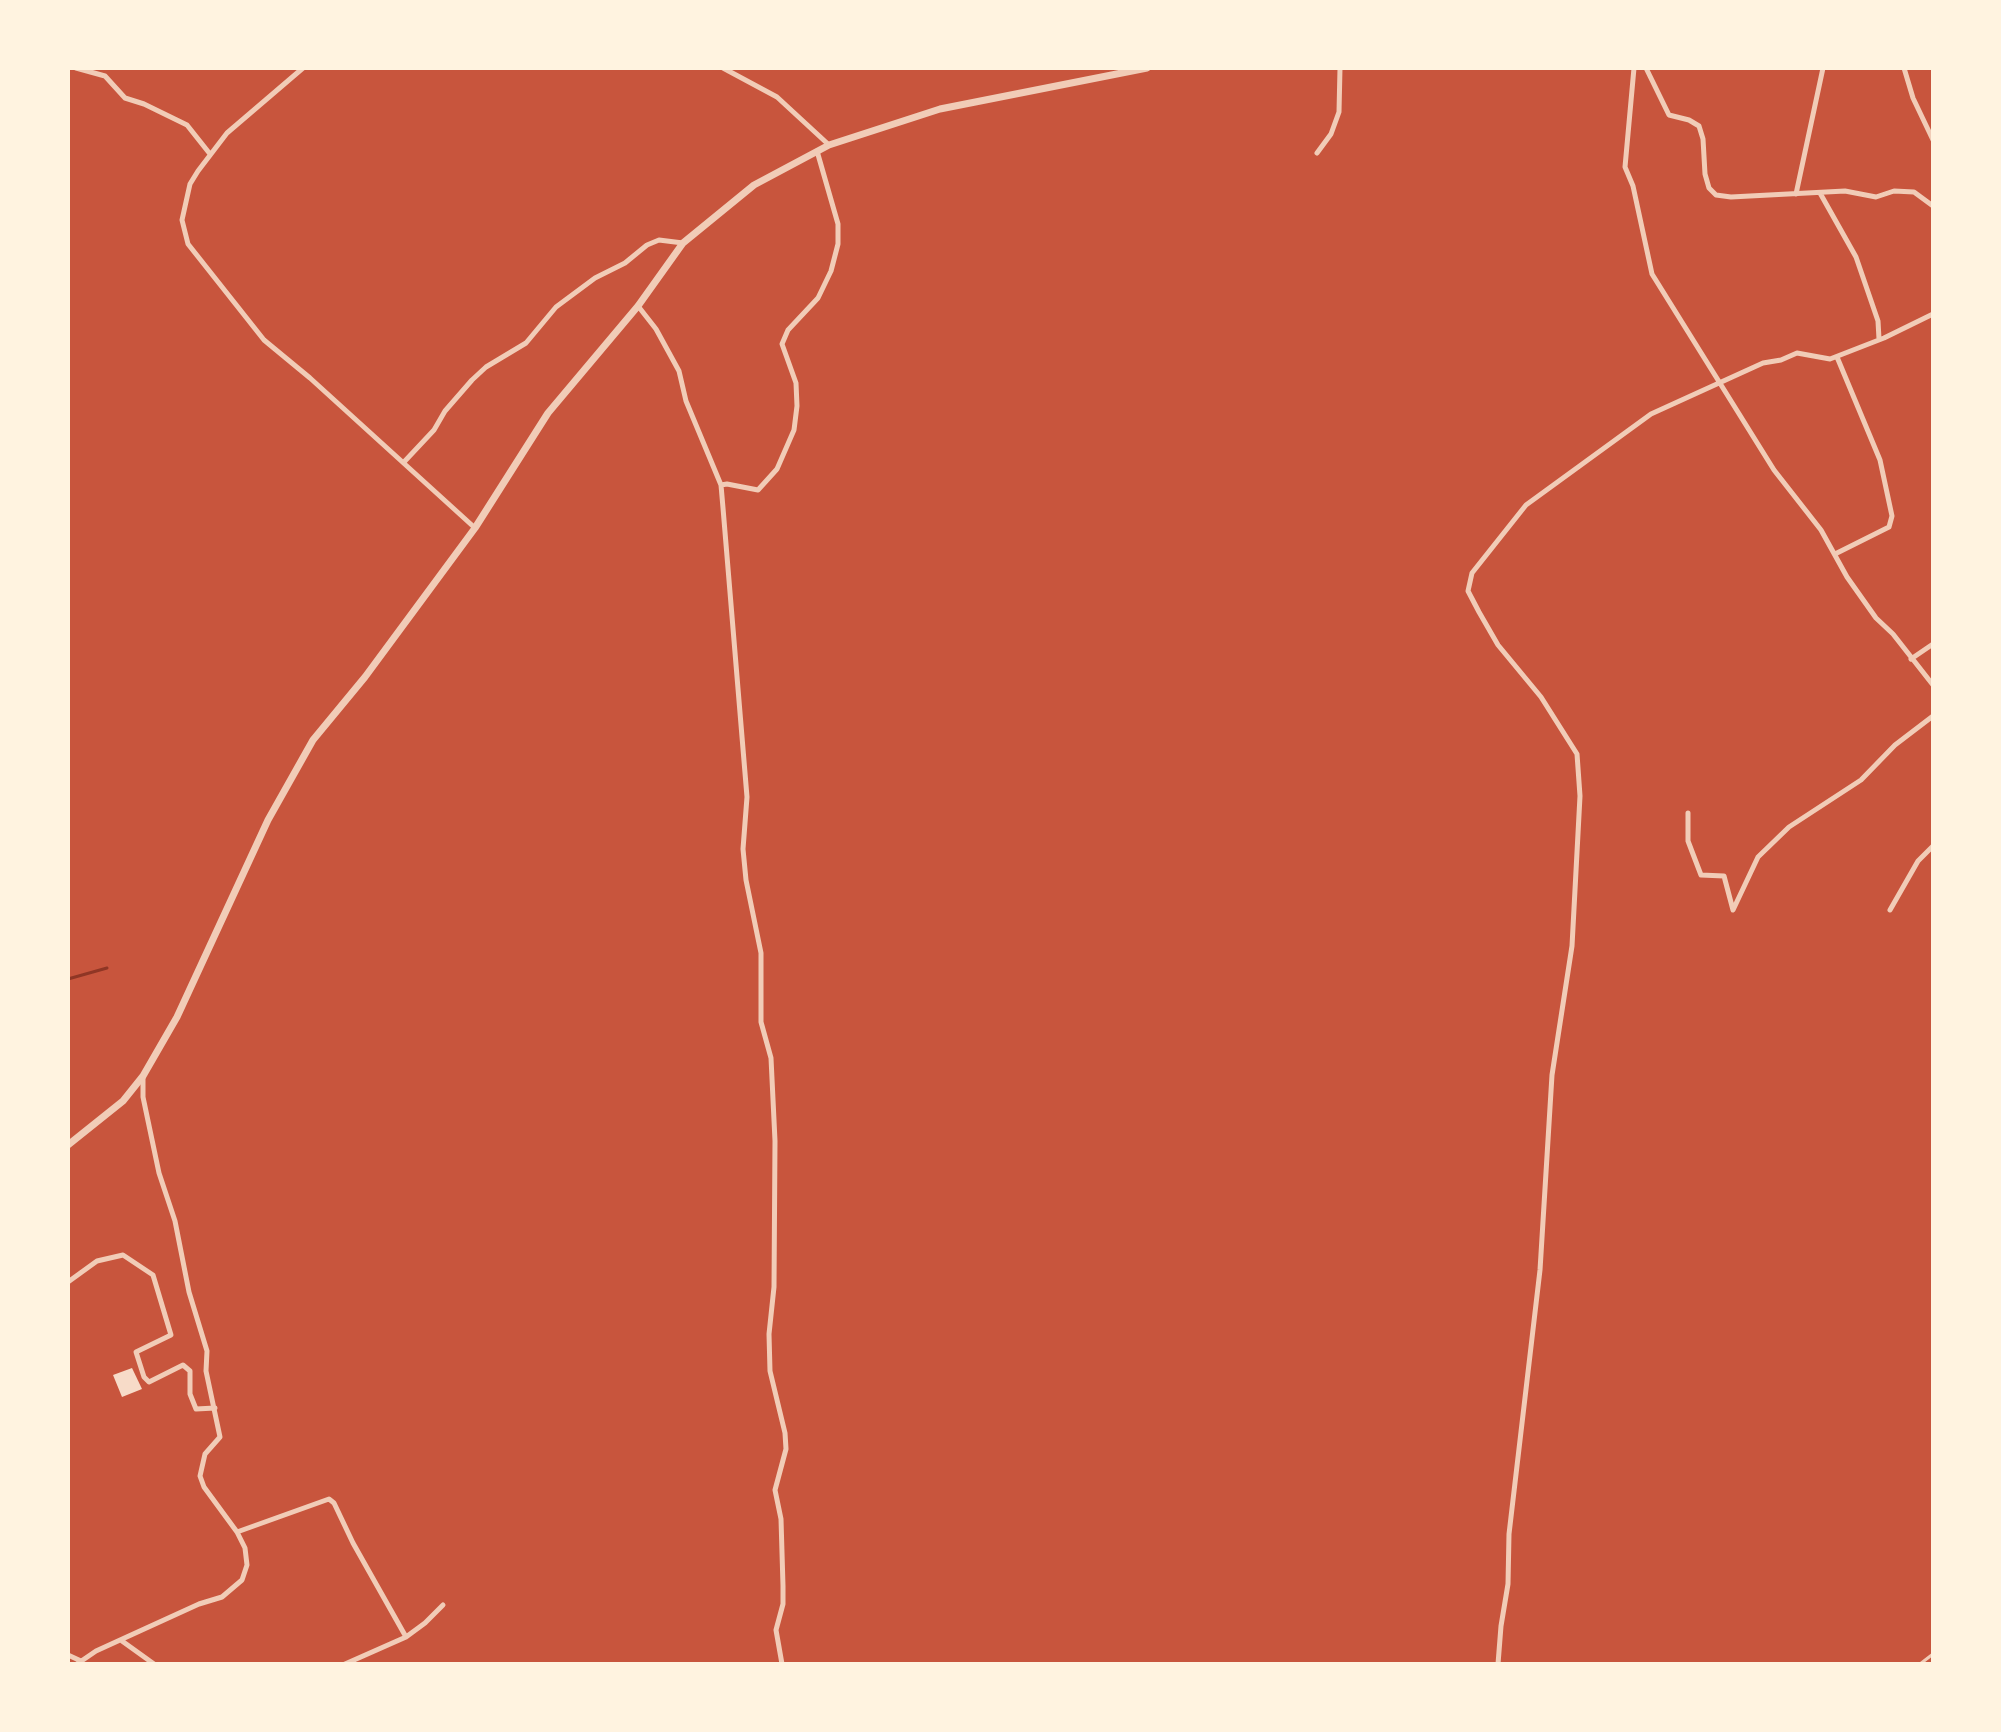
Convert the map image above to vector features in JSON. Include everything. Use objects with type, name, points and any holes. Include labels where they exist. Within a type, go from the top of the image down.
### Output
[{"type":"street","points":[[76,68],[105,76],[125,98],[187,125],[210,154]]},
{"type":"street","points":[[303,68],[227,133],[190,184],[182,220],[188,244],[264,340],[475,528]]},
{"type":"street","points":[[723,68],[777,97],[829,145]]},
{"type":"street","points":[[68,1145],[123,1101],[143,1076],[177,1017],[268,820],[313,740],[365,677],[475,528],[548,413],[638,306],[683,243],[754,185],[829,145],[940,109],[1147,68]]},
{"type":"street","points":[[1317,153],[1331,134],[1339,112],[1340,68]]},
{"type":"street","points":[[1634,68],[1625,167],[1633,186],[1652,274],[1774,470],[1803,504],[1847,577],[1876,618],[1893,634],[1933,685]]},
{"type":"street","points":[[1646,68],[1669,115],[1699,126],[1705,174],[1709,188],[1716,195],[1731,197],[1845,191],[1876,197],[1894,191],[1914,192],[1933,206]]},
{"type":"street","points":[[1796,194],[1823,68]]},
{"type":"street","points":[[1904,68],[1913,98],[1933,140]]},
{"type":"street","points":[[721,485],[758,490],[777,469],[794,430],[796,383],[782,344],[788,330],[818,298],[831,271],[838,244],[838,224],[817,151]]},
{"type":"street","points":[[1820,193],[1856,257],[1878,321],[1879,339]]},
{"type":"street","points":[[404,462],[434,430],[445,411],[472,380],[486,367],[526,343],[556,307],[652,242],[683,243]]},
{"type":"street","points":[[638,306],[672,355],[691,414],[721,485],[747,797],[743,849],[761,953],[761,1022],[771,1058],[775,1141],[770,1371],[786,1449],[775,1490],[781,1519],[783,1604],[776,1630],[782,1664]]},
{"type":"street","points":[[1498,1664],[1508,1584],[1509,1534],[1540,1270],[1552,1075],[1572,946],[1580,796],[1577,754],[1541,697],[1498,645],[1468,591],[1472,573],[1526,505],[1651,414],[1763,363],[1797,353],[1817,359],[1837,357],[1933,314]]},
{"type":"street","points":[[1835,554],[1889,527],[1892,516],[1880,460],[1837,357]]},
{"type":"street","points":[[1911,659],[1933,644]]},
{"type":"street","points":[[1688,813],[1688,841],[1701,875],[1724,876],[1733,910],[1758,857],[1768,847],[1789,827],[1861,780],[1895,745],[1933,716]]},
{"type":"street","points":[[1890,910],[1918,861],[1933,846]]},
{"type":"street","points":[[68,1655],[79,1663],[199,1604],[222,1597],[242,1580],[247,1565],[245,1548],[237,1532],[204,1487],[200,1476],[205,1454],[220,1437],[206,1371],[207,1351],[189,1292],[175,1221],[159,1173],[143,1097],[143,1076]]},
{"type":"street","points":[[68,1282],[97,1261],[123,1255],[153,1275],[171,1335],[136,1352],[144,1377],[149,1382],[183,1365],[190,1371],[190,1394],[196,1409],[215,1408]]},
{"type":"street","points":[[237,1532],[329,1499],[334,1503],[406,1637]]},
{"type":"street","points":[[345,1664],[406,1637],[443,1605]]},
{"type":"street","points":[[121,1640],[154,1664]]},
{"type":"lane","points":[[1920,1664],[1933,1654]]},
{"type":"building","points":[[132,1368],[142,1389],[122,1397],[113,1375]]},
{"type":"waterway","points":[[68,979],[107,968]]}]
